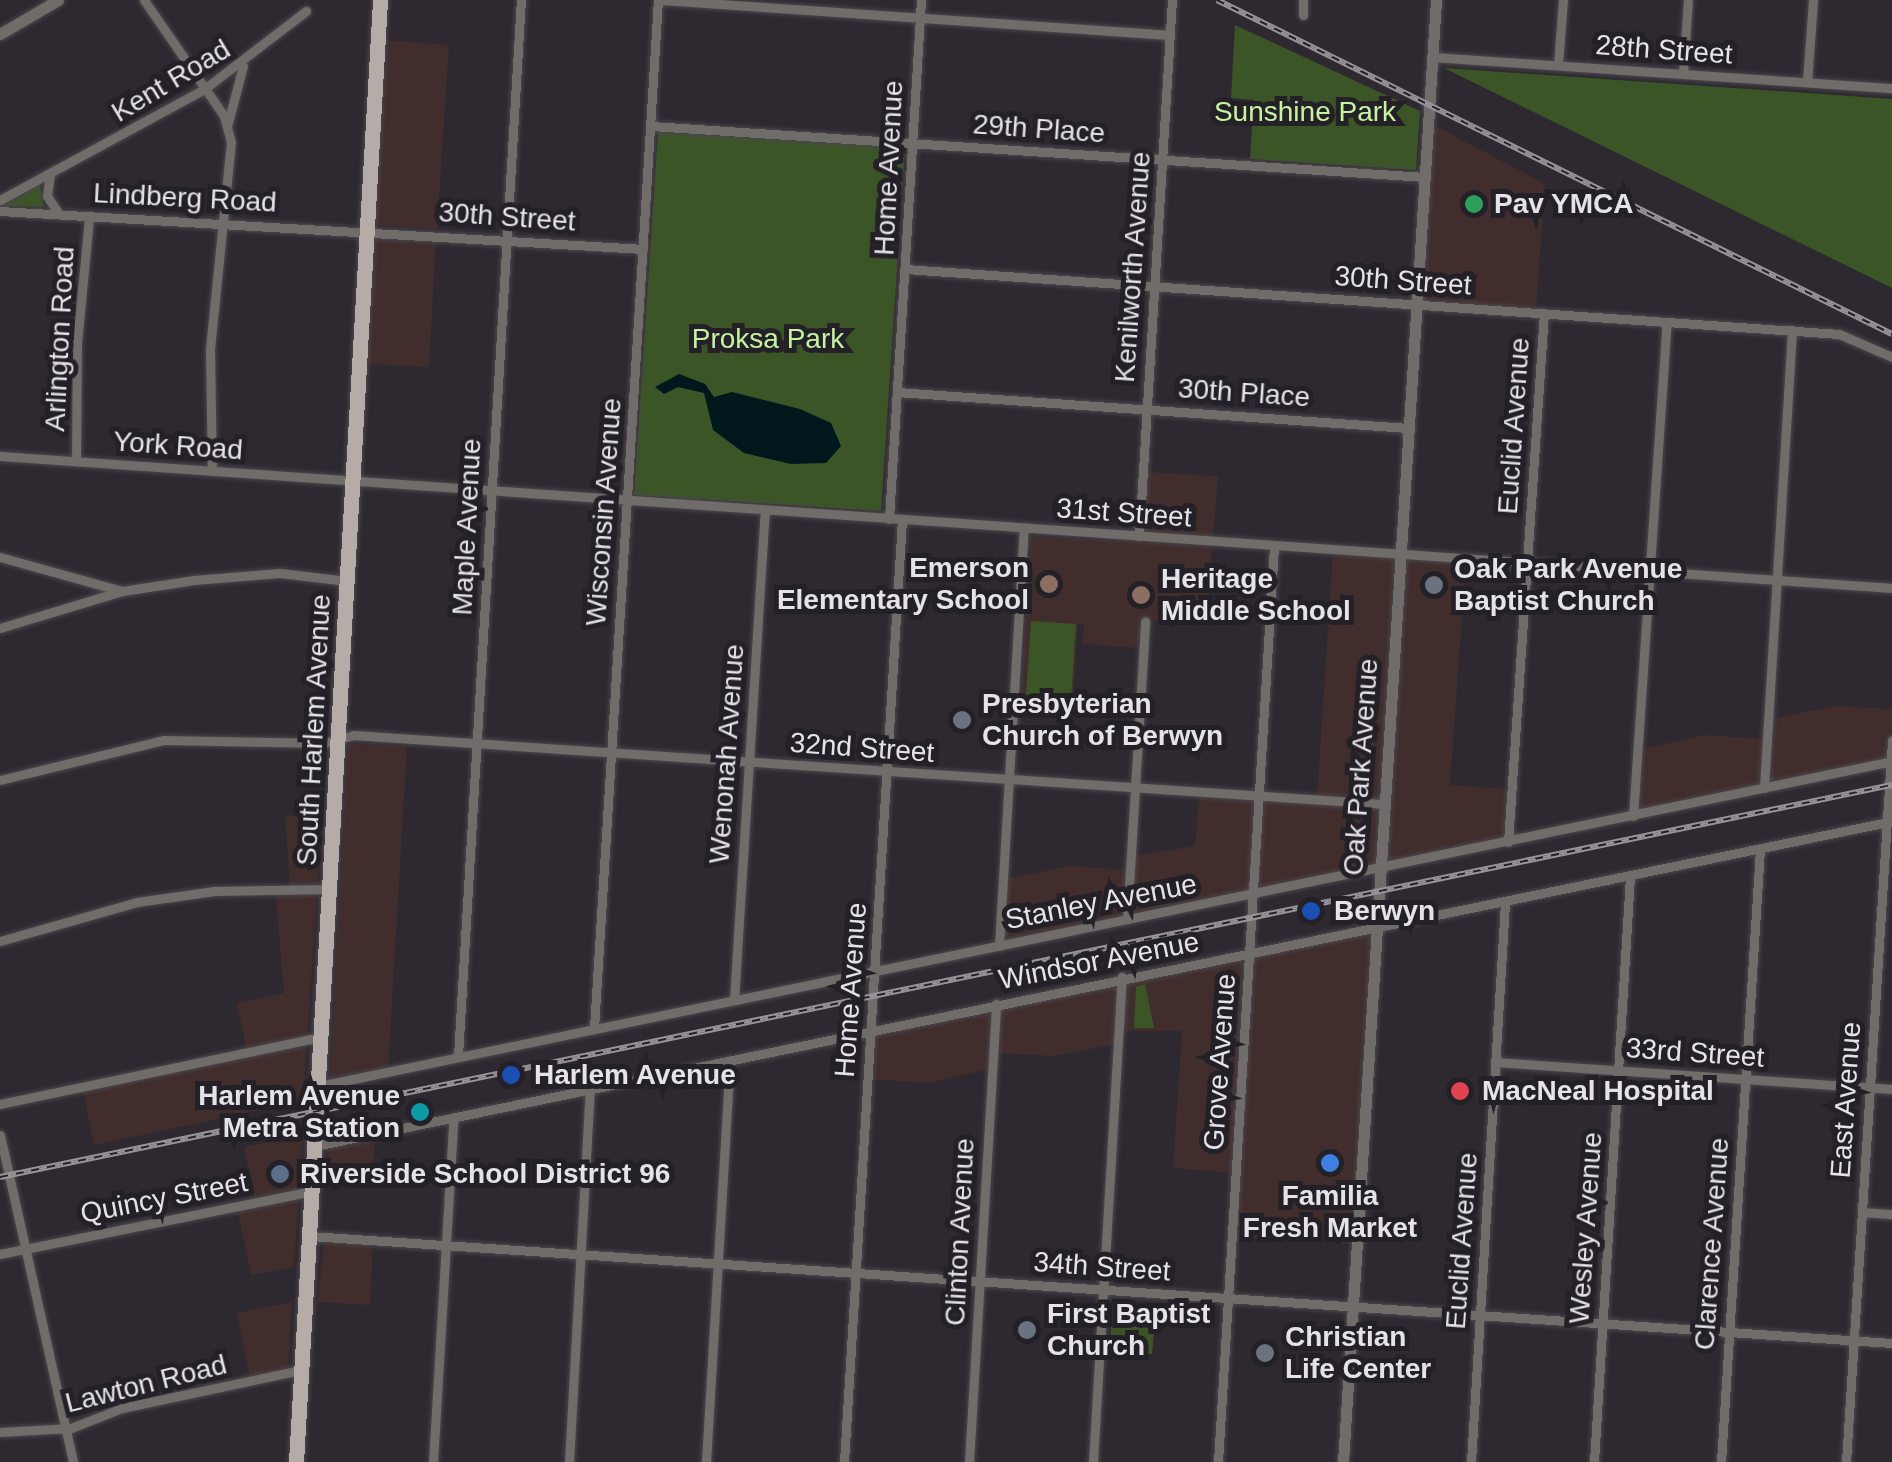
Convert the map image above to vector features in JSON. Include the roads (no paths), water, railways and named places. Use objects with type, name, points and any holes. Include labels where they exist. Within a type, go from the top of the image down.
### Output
[{"type":"main road","name":"South Harlem Avenue","points":[[296,1462],[380,0]]},
{"type":"street","points":[[0,34],[58,0]]},
{"type":"street","points":[[144,0],[228,125]]},
{"type":"street","name":"Maple Avenue","points":[[458,1056],[521,0]]},
{"type":"street","points":[[660,0],[796,5],[920,20],[1170,35]]},
{"type":"street","name":"Wisconsin Avenue","points":[[594,1028],[660,0]]},
{"type":"street","name":"Home Avenue","points":[[889,519],[921,0]]},
{"type":"street","name":"Kenilworth Avenue","points":[[1139,536],[1172,0]]},
{"type":"street","points":[[1302,15],[1304,0]]},
{"type":"street","name":"Oak Park Avenue","points":[[1343,1462],[1436,0]]},
{"type":"street","points":[[1558,65],[1562,0]]},
{"type":"street","points":[[1683,74],[1688,0]]},
{"type":"street","points":[[1807,82],[1813,0]]},
{"type":"street","name":"Kent Road","points":[[0,200],[203,90],[245,64],[306,11]]},
{"type":"street","name":"28th Street","points":[[1432,57],[1892,88]]},
{"type":"street","points":[[212,471],[210,350],[225,222],[228,125],[232,88],[245,64]]},
{"type":"street","name":"29th Place","points":[[651,126],[1425,177]]},
{"type":"street","points":[[50,174],[47,196],[60,213]]},
{"type":"street","name":"Lindberg Road","points":[[0,211],[367,230]]},
{"type":"street","name":"Arlington Road","points":[[76,461],[77,344],[88,218]]},
{"type":"street","name":"30th Street","points":[[367,230],[643,249]]},
{"type":"street","name":"30th Street","points":[[905,270],[1839,334],[1892,357]]},
{"type":"street","name":"Euclid Avenue","points":[[1508,842],[1544,313]]},
{"type":"street","points":[[1633,816],[1667,322]]},
{"type":"street","points":[[1764,788],[1792,330]]},
{"type":"street","name":"30th Place","points":[[897,392],[1408,428]]},
{"type":"street","name":"York Road","points":[[0,456],[353,482]]},
{"type":"street","name":"31st Street","points":[[353,482],[1892,588]]},
{"type":"street","name":"Wenonah Avenue","points":[[734,1000],[765,511]]},
{"type":"street","name":"Home Avenue","points":[[844,1462],[902,520]]},
{"type":"street","points":[[999,946],[1024,528]]},
{"type":"street","name":"Grove Avenue","points":[[1218,1462],[1274,546]]},
{"type":"street","points":[[0,557],[122,591]]},
{"type":"street","points":[[0,628],[122,591],[262,574],[348,581]]},
{"type":"street","points":[[1128,919],[1145,622]]},
{"type":"street","name":"32nd Street","points":[[0,780],[43,764],[164,740],[338,738],[1384,804]]},
{"type":"street","name":"East Avenue","points":[[1846,1462],[1892,740]]},
{"type":"street","name":"Stanley Avenue","points":[[319,1086],[1891,761]]},
{"type":"street","name":"Windsor Avenue","points":[[315,1146],[453,1122],[1122,977],[1250,956],[1889,821]]},
{"type":"street","name":"Clarence Avenue","points":[[1721,1462],[1760,849]]},
{"type":"street","name":"Wesley Avenue","points":[[1594,1462],[1630,876]]},
{"type":"street","points":[[0,941],[137,902],[214,891],[330,889]]},
{"type":"street","name":"Euclid Avenue","points":[[1470,1462],[1505,902]]},
{"type":"street","points":[[1878,962],[1892,964]]},
{"type":"street","points":[[1093,1462],[1122,977]]},
{"type":"street","name":"Clinton Avenue","points":[[970,1462],[996,1004]]},
{"type":"street","points":[[0,1104],[322,1037]]},
{"type":"street","points":[[706,1462],[730,1061]]},
{"type":"street","name":"33rd Street","points":[[1495,1062],[1892,1089]]},
{"type":"street","points":[[569,1462],[590,1090]]},
{"type":"street","points":[[433,1462],[453,1122]]},
{"type":"street","points":[[0,1134],[75,1460]]},
{"type":"street","name":"Quincy Street","points":[[0,1254],[312,1190]]},
{"type":"street","points":[[1862,1212],[1892,1214]]},
{"type":"street","name":"34th Street","points":[[310,1236],[1892,1343]]},
{"type":"street","name":"Lawton Road","points":[[0,1432],[70,1428],[122,1408],[302,1370]]},
{"type":"water","points":[[679,374],[705,384],[714,397],[732,392],[800,409],[831,423],[841,446],[826,463],[791,464],[744,453],[713,430],[704,393],[678,387],[664,394],[655,387]]},
{"type":"railway","points":[[1217,0],[1892,334]]},
{"type":"railway","points":[[0,1177],[1892,785]]},
{"type":"place","name":"Pav YMCA","points":[[1474,204]]},
{"type":"place","name":"Emerson Elementary School","points":[[1049,584]]},
{"type":"place","name":"Oak Park Avenue Baptist Church","points":[[1434,585]]},
{"type":"place","name":"Heritage Middle School","points":[[1141,595]]},
{"type":"place","name":"Presbyterian Church of Berwyn","points":[[962,720]]},
{"type":"place","name":"Berwyn","points":[[1311,911]]},
{"type":"place","name":"Harlem Avenue","points":[[511,1075]]},
{"type":"place","name":"MacNeal Hospital","points":[[1460,1091]]},
{"type":"place","name":"Harlem Avenue Metra Station","points":[[420,1112]]},
{"type":"place","name":"Familia Fresh Market","points":[[1330,1163]]},
{"type":"place","name":"Riverside School District 96","points":[[280,1174]]},
{"type":"place","name":"First Baptist Church","points":[[1027,1330]]},
{"type":"place","name":"Christian Life Center","points":[[1265,1353]]},
{"type":"park label","name":"Sunshine Park","points":[[1305,112]]},
{"type":"park label","name":"Proksa Park","points":[[768,339]]}]
